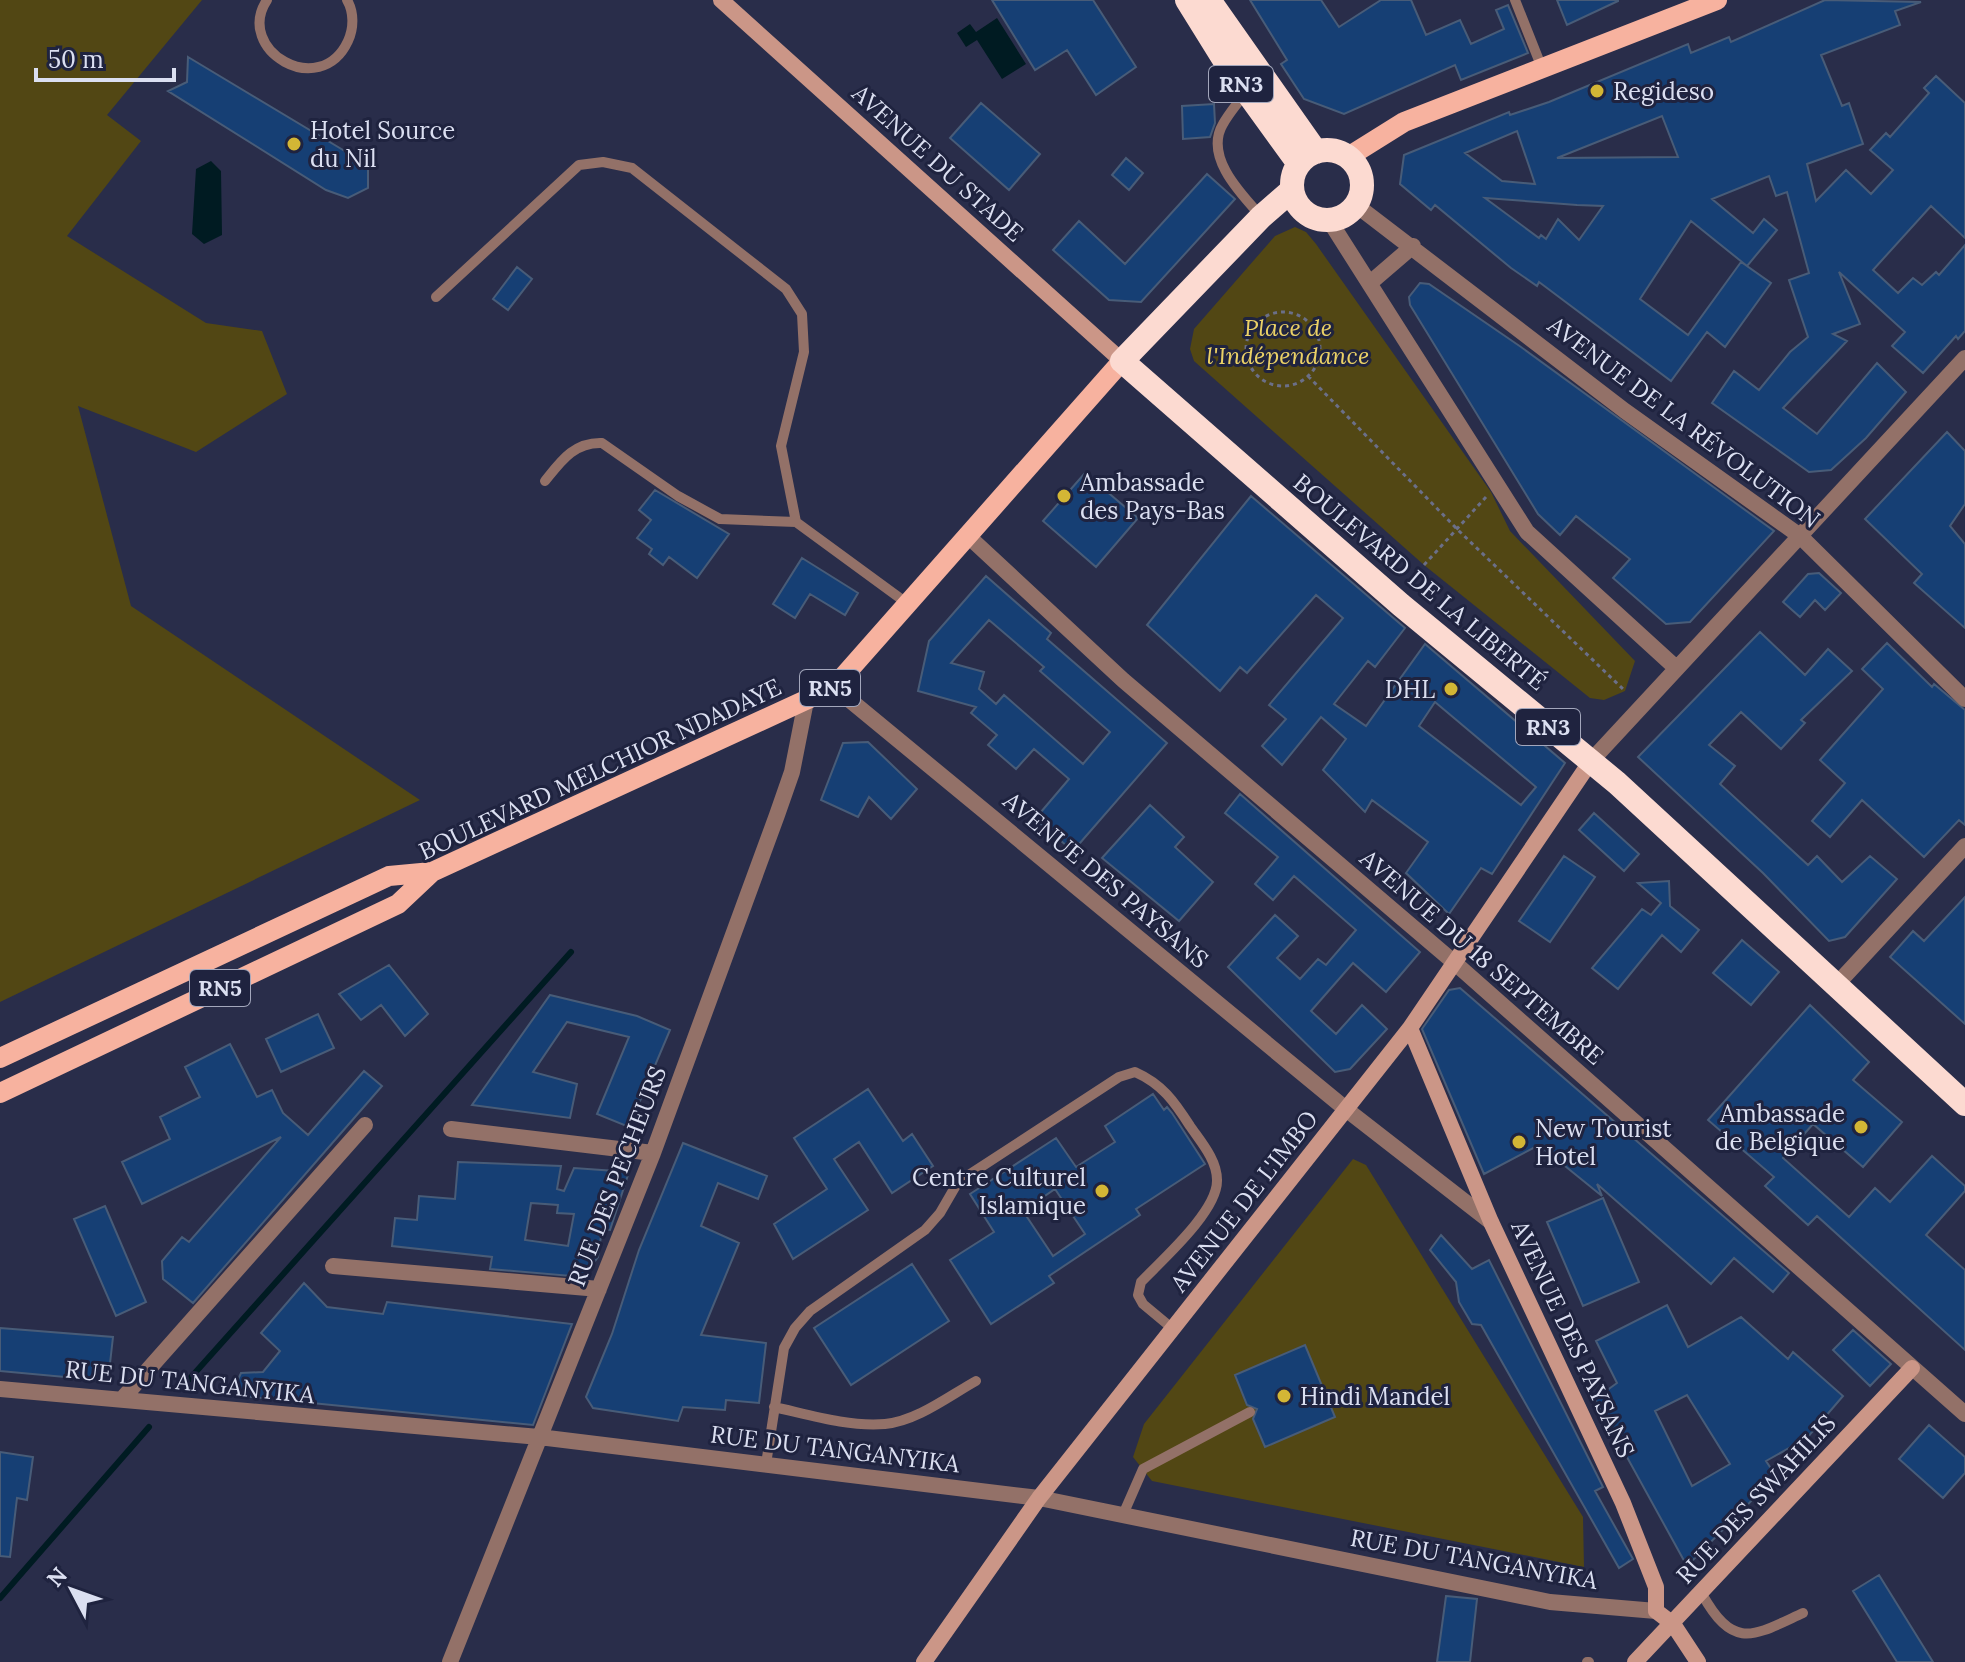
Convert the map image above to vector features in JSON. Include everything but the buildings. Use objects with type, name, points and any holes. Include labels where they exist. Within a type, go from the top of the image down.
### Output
[{"type":"highway","name":"RN3","points":[[1187,0],[1246,92],[1307,158]]},
{"type":"highway","name":"RN3","points":[[1209,0],[1307,158]]},
{"type":"highway","points":[[1338,152],[1348,157],[1357,168],[1361,181],[1356,205],[1349,213],[1329,220],[1309,216],[1295,200],[1293,177],[1307,158],[1338,152]]},
{"type":"highway","name":"RN5","points":[[1122,361],[1261,217],[1292,190]]},
{"type":"highway","name":"BOULEVARD DE LA LIBERTÉ","points":[[1122,361],[1401,605],[1591,761],[1838,983],[1965,1104]]},
{"type":"main road","points":[[1348,157],[1404,122],[1717,0]]},
{"type":"main road","name":"BOULEVARD MELCHIOR NDADAYE","points":[[0,1093],[398,904],[432,872],[834,687],[1122,361]]},
{"type":"main road","name":"RN5","points":[[0,1058],[389,876],[432,872]]},
{"type":"street","name":"AVENUE DU STADE","points":[[721,0],[1122,361]]},
{"type":"street","name":"AVENUE DE LA RÉVOLUTION","points":[[1356,205],[1625,411],[1800,536],[1965,699]]},
{"type":"street","points":[[1329,220],[1527,532],[1675,667]]},
{"type":"street","points":[[1370,283],[1413,246]]},
{"type":"street","points":[[1591,761],[1965,358]]},
{"type":"street","name":"AVENUE DU 18 SEPTEMBRE","points":[[968,536],[1123,680],[1456,964],[1965,1414]]},
{"type":"street","name":"AVENUE DES PAYSANS","points":[[834,687],[1347,1110],[1491,1222]]},
{"type":"street","name":"RUE DES PECHEURS","points":[[450,1662],[653,1153],[792,772],[806,701]]},
{"type":"street","name":"AVENUE DE L'IMBO","points":[[924,1662],[1039,1498],[1410,1028],[1591,761]]},
{"type":"street","points":[[1838,983],[1965,846]]},
{"type":"street","name":"AVENUE DES PAYSANS","points":[[1410,1028],[1491,1222],[1623,1503],[1656,1587],[1656,1611]]},
{"type":"street","points":[[123,1398],[365,1125]]},
{"type":"street","points":[[451,1129],[653,1153]]},
{"type":"street","points":[[333,1266],[599,1289]]},
{"type":"street","name":"RUE DES SWAHILIS","points":[[1635,1662],[1912,1368]]},
{"type":"street","name":"RUE DU TANGANYIKA","points":[[0,1389],[123,1398],[186,1408],[539,1437],[1039,1498],[1550,1602],[1656,1611]]},
{"type":"street","points":[[1656,1611],[1673,1624],[1698,1662]]},
{"type":"lane","points":[[267,0],[260,30],[271,54],[293,68],[320,68],[342,54],[353,30],[350,1]]},
{"type":"lane","points":[[1515,0],[1542,68]]},
{"type":"lane","points":[[1246,92],[1221,125],[1217,141],[1224,170],[1261,217]]},
{"type":"lane","points":[[436,297],[579,165],[603,162],[632,168],[786,289],[802,314],[804,352],[781,446],[796,522]]},
{"type":"lane","points":[[545,481],[568,453],[589,442],[602,443],[678,496],[720,519],[796,522],[908,604]]},
{"type":"lane","points":[[766,1464],[784,1348],[810,1311],[925,1230],[940,1213],[958,1182],[1119,1077],[1135,1072],[1155,1080],[1170,1095],[1213,1161],[1218,1182],[1211,1205],[1141,1282],[1138,1295],[1143,1304],[1173,1329]]},
{"type":"lane","points":[[774,1407],[841,1422],[888,1424],[922,1412],[976,1381]]},
{"type":"lane","points":[[1122,1517],[1143,1469],[1250,1412]]},
{"type":"lane","points":[[1702,1594],[1716,1618],[1734,1631],[1755,1635],[1803,1613]]},
{"type":"path","points":[[1288,312],[1309,322],[1320,344],[1316,365],[1308,376],[1283,386],[1264,380],[1255,372],[1249,363],[1247,341],[1261,319],[1273,313],[1288,312]]},
{"type":"path","points":[[1308,376],[1458,530],[1625,691]]},
{"type":"path","points":[[1424,565],[1499,488]]},
{"type":"green space","points":[[0,0],[202,0],[107,115],[141,141],[67,236],[206,323],[262,331],[287,394],[196,452],[78,406],[131,606],[420,800],[0,1002]]},
{"type":"green space","name":"Place de l'Indépendance","points":[[1295,227],[1306,232],[1316,244],[1491,492],[1510,531],[1635,661],[1625,691],[1604,700],[1590,698],[1424,565],[1194,361],[1190,349],[1194,329],[1275,236]]},
{"type":"green space","points":[[1353,1159],[1366,1165],[1583,1517],[1584,1567],[1152,1481],[1133,1457],[1144,1424]]},
{"type":"water","points":[[997,18],[1026,64],[1002,79],[977,40],[966,47],[957,33],[970,24],[976,32]]},
{"type":"water","points":[[211,161],[221,171],[222,235],[204,244],[192,234],[196,169]]},
{"type":"waterway","points":[[185,1384],[571,952]]},
{"type":"waterway","points":[[0,1598],[149,1427]]},
{"type":"place","name":"Regideso","points":[[1597,91]]},
{"type":"place","name":"Hotel Source du Nil","points":[[294,144]]},
{"type":"place","name":"Ambassade des Pays-Bas","points":[[1064,496]]},
{"type":"place","name":"DHL","points":[[1451,689]]},
{"type":"place","name":"Ambassade de Belgique","points":[[1861,1127]]},
{"type":"place","name":"New Tourist Hotel","points":[[1519,1142]]},
{"type":"place","name":"Centre Culturel Islamique","points":[[1102,1191]]},
{"type":"place","name":"Hindi Mandel","points":[[1284,1396]]}]
